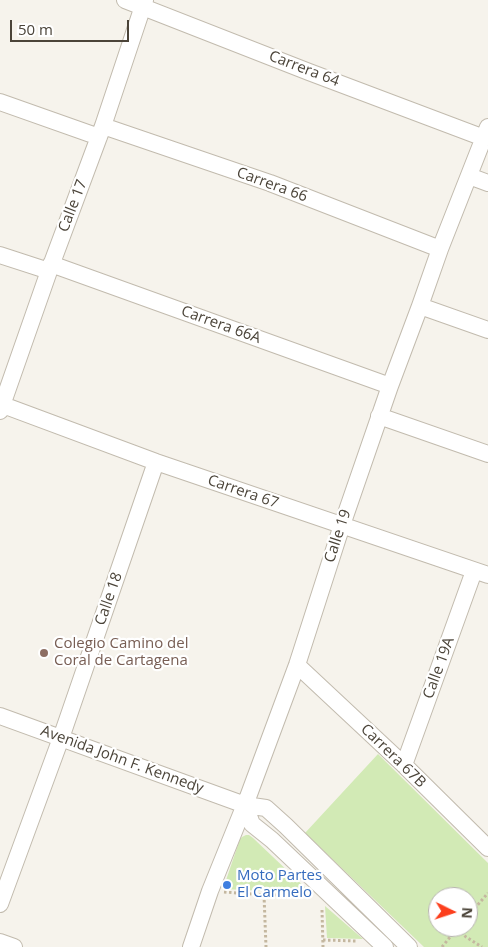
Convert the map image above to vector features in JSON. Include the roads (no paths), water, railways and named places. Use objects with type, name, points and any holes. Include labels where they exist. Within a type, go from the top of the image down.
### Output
[{"type":"street","name":"Carrera 64","points":[[125,0],[143,3],[309,72],[486,132]]},
{"type":"street","name":"Calle 17","points":[[1,407],[50,267],[101,132],[143,3]]},
{"type":"street","name":"Carrera 66","points":[[0,102],[270,183],[440,249]]},
{"type":"street","name":"Calle 19","points":[[191,947],[210,891],[297,665],[379,416],[440,249],[486,132]]},
{"type":"street","points":[[469,176],[488,183]]},
{"type":"street","name":"Carrera 66A","points":[[0,255],[50,267],[390,386]]},
{"type":"street","points":[[420,306],[488,330]]},
{"type":"street","name":"Carrera 67","points":[[1,407],[481,573]]},
{"type":"street","points":[[379,416],[488,454]]},
{"type":"street","name":"Calle 18","points":[[0,904],[61,738],[156,462]]},
{"type":"street","name":"Calle 19A","points":[[404,765],[481,573]]},
{"type":"street","name":"Carrera 67B","points":[[297,665],[404,765],[488,848]]},
{"type":"street","name":"Avenida John F. Kennedy","points":[[0,716],[245,804],[266,808],[409,947]]},
{"type":"street","points":[[245,804],[252,824],[272,840],[322,891],[382,944]]},
{"type":"street","points":[[0,942],[14,947]]},
{"type":"place","name":"Colegio Camino del Coral de Cartagena","points":[[44,653]]},
{"type":"place","name":"Moto Partes El Carmelo","points":[[227,885]]}]
